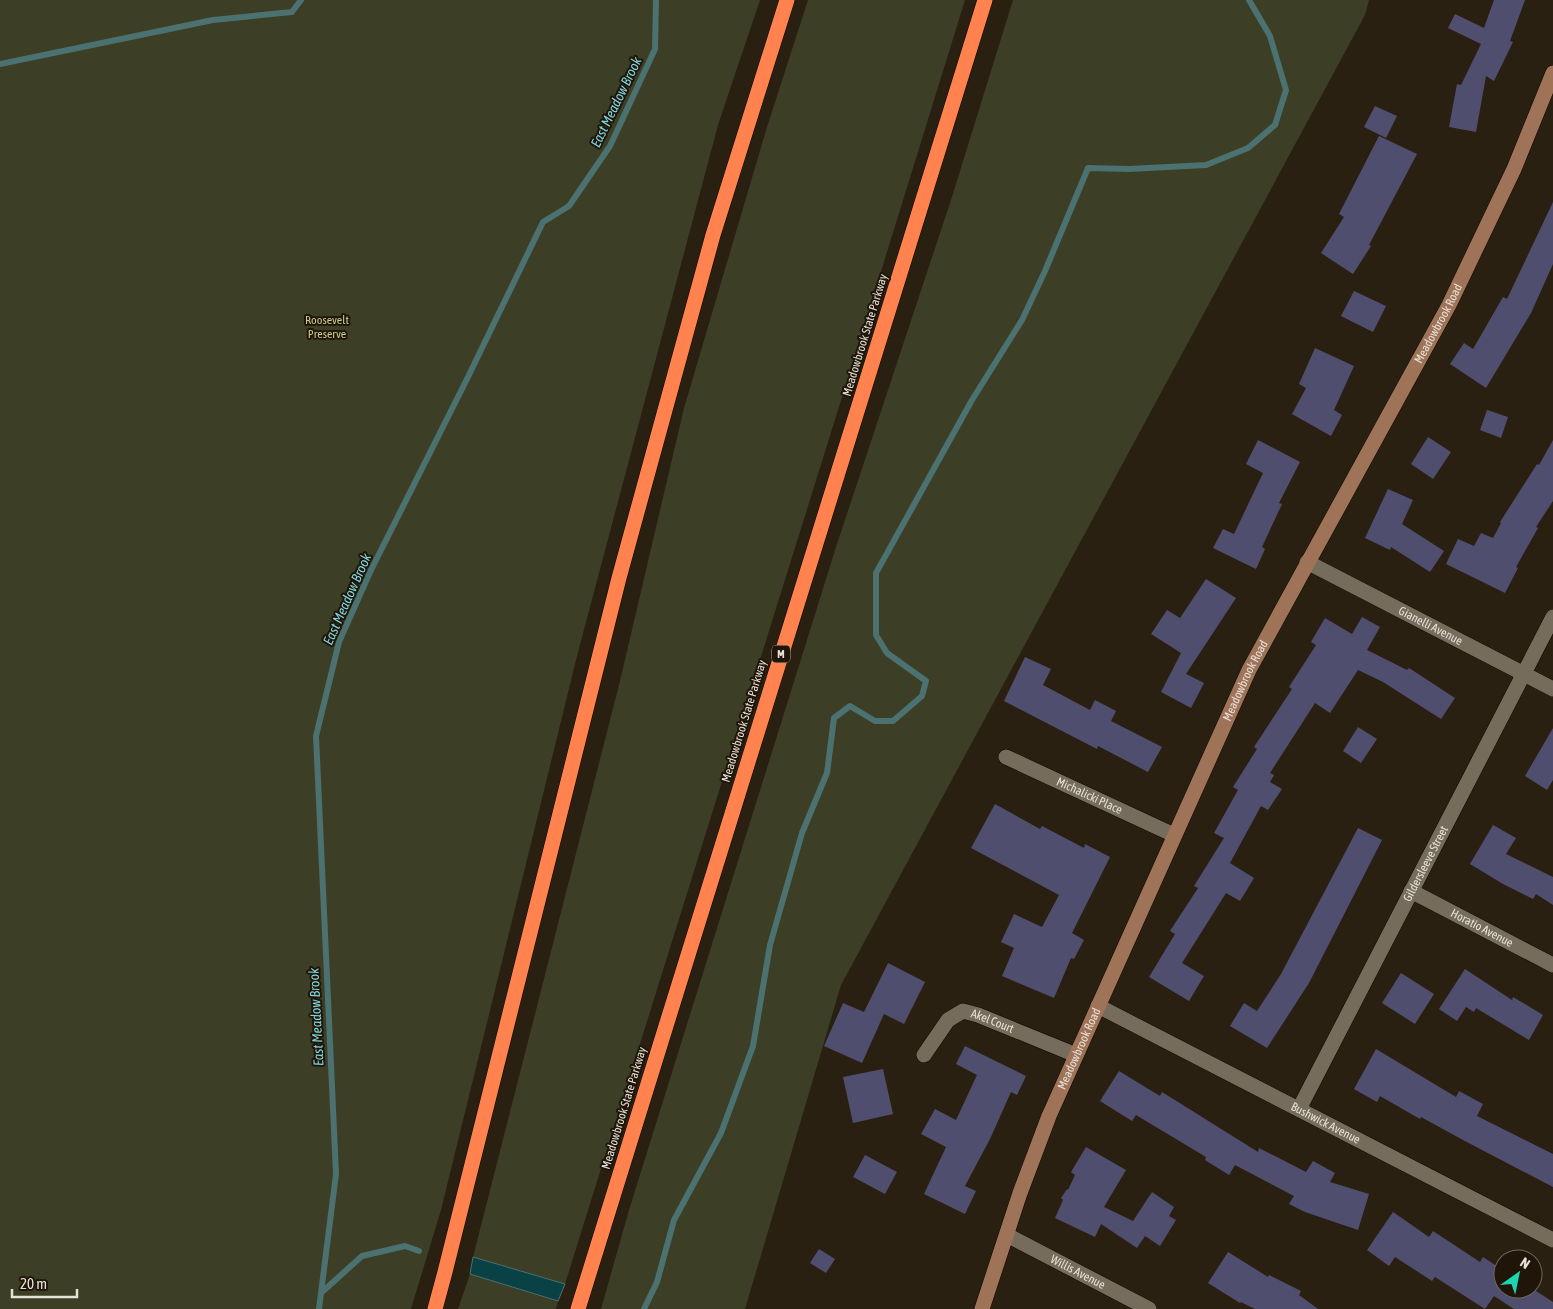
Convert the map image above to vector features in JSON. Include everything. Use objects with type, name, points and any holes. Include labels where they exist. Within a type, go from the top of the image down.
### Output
[{"type":"highway","points":[[435,1309],[446,1272],[622,568],[713,235],[787,0]]},
{"type":"highway","name":"Meadowbrook State Parkway","points":[[578,1309],[985,0]]},
{"type":"street","name":"Meadowbrook Road","points":[[982,1309],[1036,1150],[1174,835],[1250,670],[1449,305],[1514,169],[1553,73]]},
{"type":"street","name":"Gianelli Avenue","points":[[1308,562],[1553,689]]},
{"type":"street","name":"Gildersleeve Street","points":[[1299,1109],[1553,617]]},
{"type":"street","name":"Michalicki Place","points":[[1006,757],[1174,835]]},
{"type":"street","name":"Horatio Avenue","points":[[1411,891],[1553,964]]},
{"type":"street","name":"Bushwick Avenue","points":[[1098,1006],[1553,1240]]},
{"type":"street","name":"Akel Court","points":[[924,1055],[948,1020],[963,1011],[978,1015],[1076,1055]]},
{"type":"street","name":"Willis Avenue","points":[[1007,1236],[1149,1309]]},
{"type":"green space","name":"Roosevelt Preserve","points":[[0,0],[760,0],[718,125],[577,656],[441,1210],[411,1309],[0,1309]]},
{"type":"green space","points":[[808,0],[965,0],[565,1284],[473,1257],[620,681],[684,408],[767,127]]},
{"type":"green space","points":[[1013,0],[1369,0],[1365,15],[841,985],[745,1309],[601,1309],[629,1210],[836,547],[951,200]]},
{"type":"green space","points":[[470,1274],[558,1301],[556,1309],[458,1309]]},
{"type":"water","points":[[473,1257],[565,1284],[558,1301],[470,1274]]},
{"type":"building","points":[[1494,0],[1525,0],[1510,41],[1513,42],[1494,81],[1486,76],[1476,132],[1449,127],[1457,84],[1461,85],[1481,44],[1448,28],[1455,14],[1484,28]]},
{"type":"building","points":[[1375,106],[1397,116],[1386,138],[1364,127]]},
{"type":"building","points":[[1379,136],[1417,154],[1369,245],[1371,246],[1353,274],[1321,253],[1344,217],[1339,214]]},
{"type":"building","points":[[1553,202],[1553,264],[1531,313],[1486,388],[1450,364],[1464,343],[1473,349],[1503,297],[1507,299]]},
{"type":"building","points":[[1354,291],[1386,306],[1373,332],[1341,316]]},
{"type":"building","points":[[1315,348],[1354,366],[1334,410],[1342,415],[1331,436],[1292,414],[1306,388],[1299,384]]},
{"type":"building","points":[[1487,410],[1508,417],[1501,438],[1480,430]]},
{"type":"building","points":[[1428,437],[1451,452],[1433,479],[1411,464]]},
{"type":"building","points":[[1258,440],[1300,462],[1279,503],[1282,504],[1262,547],[1265,549],[1256,569],[1213,548],[1223,529],[1234,534],[1263,473],[1246,464]]},
{"type":"building","points":[[1553,440],[1553,501],[1536,527],[1538,528],[1516,567],[1518,568],[1505,593],[1446,564],[1458,539],[1474,546],[1481,533],[1493,538],[1500,522],[1537,464],[1539,465]]},
{"type":"building","points":[[1388,489],[1413,500],[1402,524],[1444,551],[1430,572],[1391,547],[1390,550],[1365,538]]},
{"type":"building","points":[[1206,579],[1236,598],[1186,674],[1204,683],[1191,708],[1161,692],[1181,653],[1151,634],[1167,610],[1180,618]]},
{"type":"building","points":[[1362,617],[1380,627],[1367,650],[1407,670],[1409,668],[1455,698],[1441,719],[1383,682],[1358,670],[1330,713],[1315,703],[1270,773],[1274,775],[1270,782],[1282,789],[1268,810],[1261,806],[1230,863],[1254,878],[1240,901],[1226,893],[1182,963],[1204,976],[1189,1001],[1149,977],[1175,934],[1170,931],[1198,888],[1194,886],[1224,838],[1214,833],[1238,790],[1233,787],[1257,749],[1254,747],[1292,689],[1289,687],[1316,645],[1311,642],[1325,618],[1352,634]]},
{"type":"building","points":[[1025,657],[1051,669],[1043,685],[1090,710],[1095,700],[1116,711],[1111,721],[1162,747],[1148,772],[1098,746],[1097,749],[1004,701]]},
{"type":"building","points":[[1358,727],[1377,739],[1361,763],[1343,751]]},
{"type":"building","points":[[1553,728],[1553,780],[1547,790],[1525,776]]},
{"type":"building","points":[[995,804],[1040,829],[1042,826],[1084,848],[1085,844],[1110,857],[1072,933],[1084,940],[1074,959],[1071,958],[1054,998],[1002,976],[1014,948],[1001,942],[1014,914],[1042,927],[1059,895],[971,848]]},
{"type":"building","points":[[1493,825],[1516,838],[1506,854],[1553,877],[1553,905],[1536,894],[1533,899],[1470,864]]},
{"type":"building","points":[[1358,828],[1382,840],[1309,983],[1267,1048],[1230,1026],[1244,1003],[1257,1011],[1281,974]]},
{"type":"building","points":[[888,963],[925,982],[904,1024],[884,1014],[862,1063],[824,1046],[843,1003],[864,1012]]},
{"type":"building","points":[[1465,969],[1512,1000],[1513,997],[1543,1015],[1529,1040],[1476,1008],[1474,1012],[1466,1007],[1457,1021],[1439,1009]]},
{"type":"building","points":[[1401,973],[1434,994],[1415,1024],[1382,1003]]},
{"type":"building","points":[[965,1046],[1026,1076],[1017,1095],[1011,1092],[990,1139],[965,1186],[976,1191],[965,1214],[924,1194],[946,1147],[921,1134],[935,1109],[956,1120],[977,1075],[956,1064]]},
{"type":"building","points":[[1376,1049],[1456,1097],[1459,1091],[1483,1104],[1477,1116],[1553,1154],[1553,1187],[1421,1117],[1420,1119],[1380,1096],[1377,1102],[1354,1089]]},
{"type":"building","points":[[883,1069],[893,1114],[853,1123],[843,1077]]},
{"type":"building","points":[[1119,1071],[1160,1096],[1162,1092],[1258,1152],[1259,1148],[1306,1172],[1313,1161],[1335,1173],[1330,1182],[1369,1194],[1358,1230],[1305,1212],[1289,1204],[1294,1196],[1235,1165],[1229,1175],[1205,1160],[1206,1157],[1136,1115],[1132,1121],[1100,1101]]},
{"type":"building","points":[[1086,1147],[1126,1170],[1104,1207],[1133,1221],[1152,1192],[1174,1207],[1169,1216],[1176,1220],[1160,1246],[1145,1236],[1137,1248],[1101,1224],[1095,1237],[1055,1218],[1063,1200],[1061,1198],[1068,1190],[1075,1175],[1071,1172]]},
{"type":"building","points":[[865,1155],[897,1172],[885,1194],[853,1177]]},
{"type":"building","points":[[1393,1212],[1429,1237],[1433,1231],[1480,1262],[1483,1257],[1493,1264],[1493,1297],[1485,1309],[1435,1277],[1432,1281],[1395,1257],[1389,1266],[1367,1250]]},
{"type":"building","points":[[819,1249],[835,1259],[826,1273],[810,1263]]},
{"type":"building","points":[[1228,1252],[1268,1277],[1269,1275],[1301,1291],[1299,1295],[1318,1309],[1255,1309],[1240,1303],[1208,1283]]},
{"type":"building","points":[[1543,1296],[1553,1302],[1553,1309],[1514,1309],[1499,1299],[1543,1299]]},
{"type":"waterway","points":[[0,64],[213,20],[292,12],[301,0]]},
{"type":"waterway","name":"East Meadow Brook","points":[[319,1309],[336,1174],[316,736],[339,642],[371,570],[543,222],[569,206],[610,146],[655,49],[656,0]]},
{"type":"waterway","points":[[644,1309],[657,1282],[674,1220],[721,1133],[753,1046],[770,945],[802,833],[827,773],[834,718],[850,706],[875,721],[893,721],[922,696],[926,681],[887,653],[876,635],[876,573],[972,400],[1022,320],[1045,271],[1088,168],[1129,169],[1206,165],[1248,148],[1275,125],[1286,90],[1270,36],[1249,0]]},
{"type":"waterway","points":[[321,1293],[362,1256],[405,1246],[419,1251]]}]
